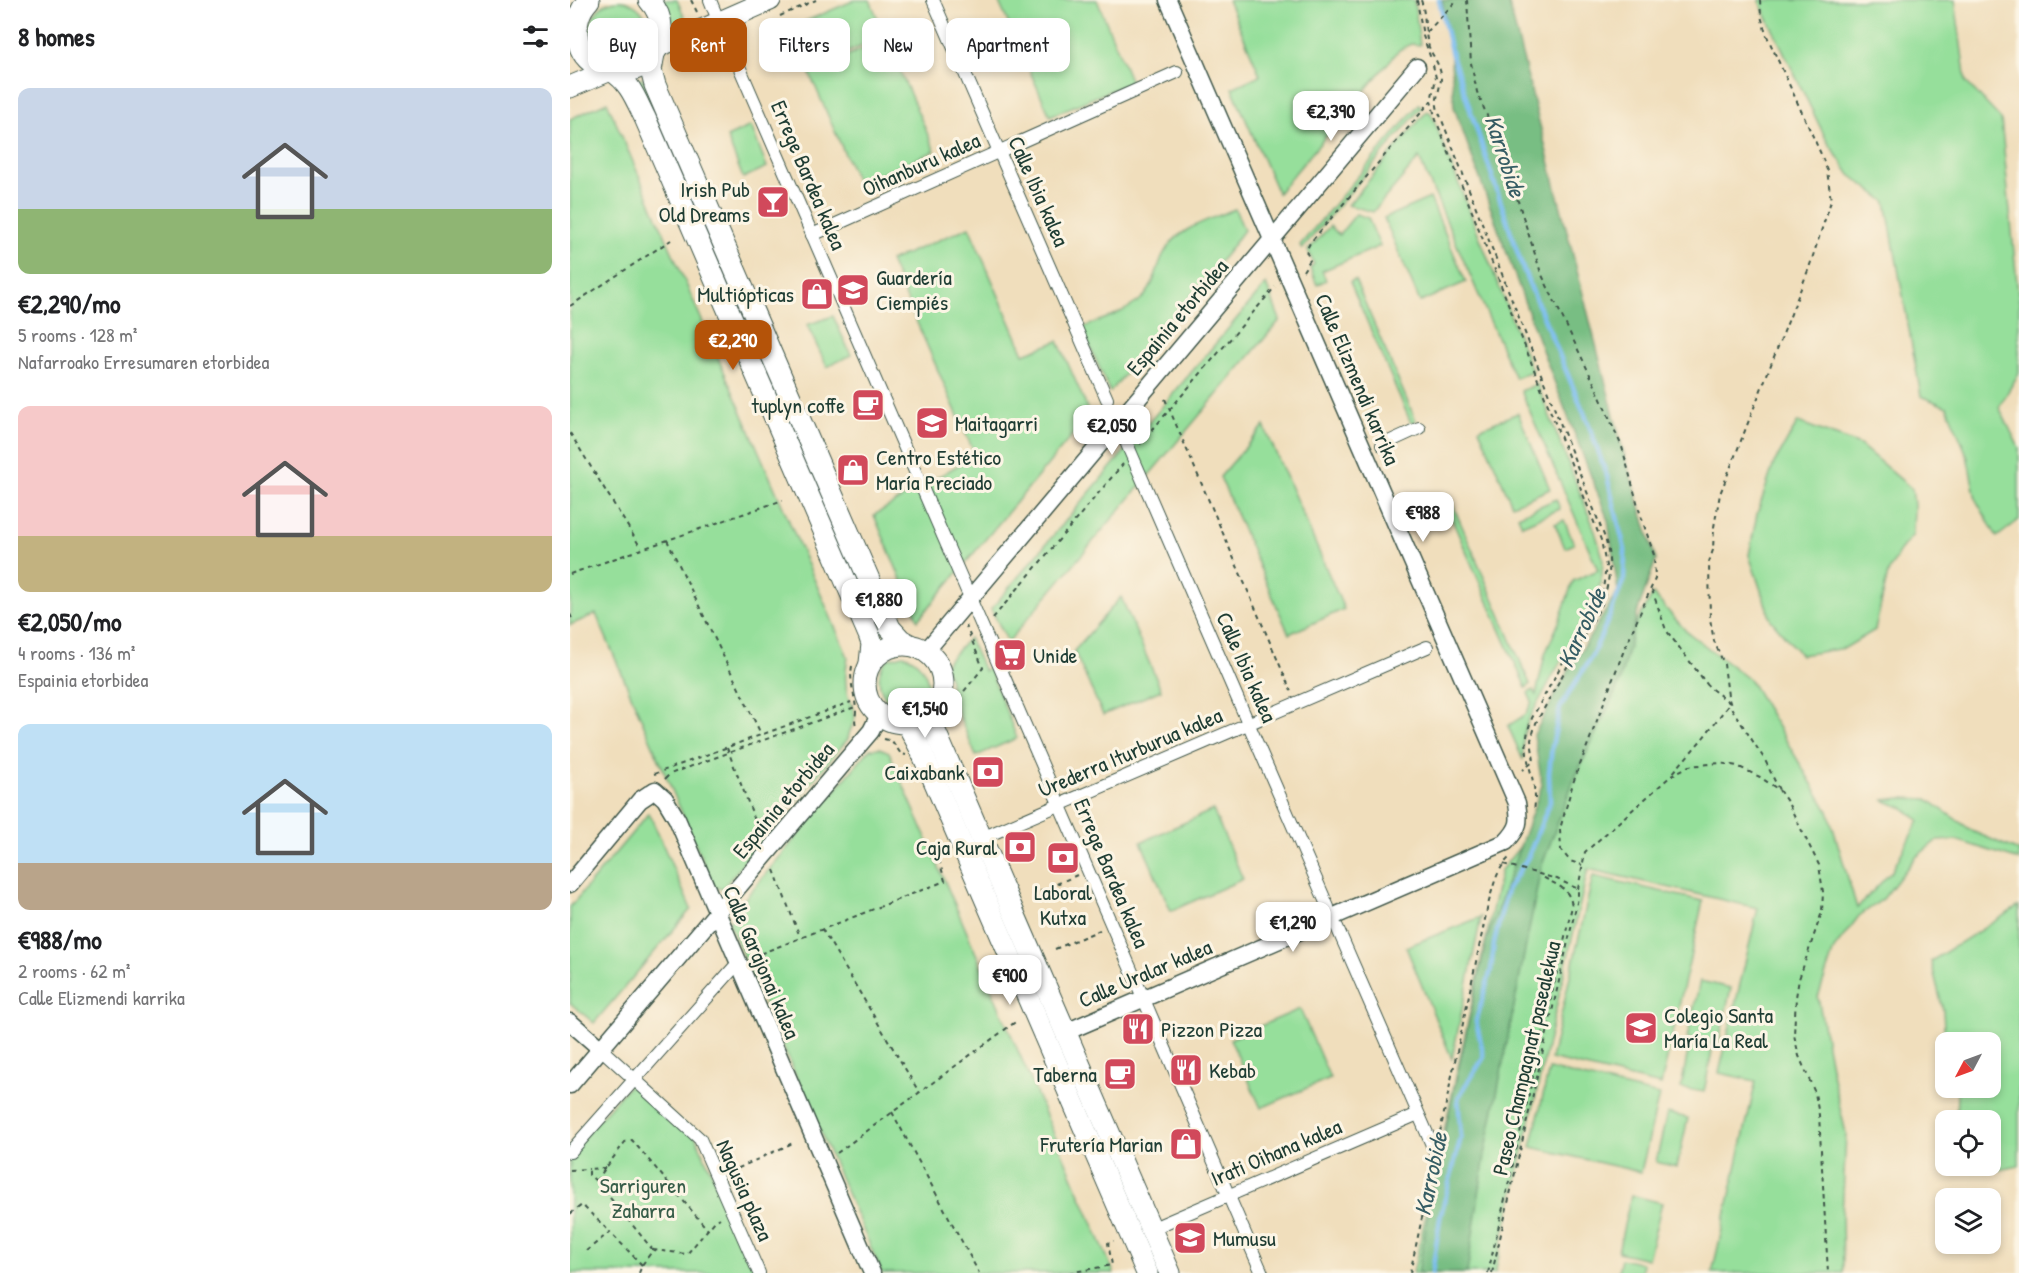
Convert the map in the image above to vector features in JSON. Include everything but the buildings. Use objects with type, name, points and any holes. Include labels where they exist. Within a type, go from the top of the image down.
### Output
[{"type":"street","points":[[649,0],[657,11],[662,34],[660,54],[651,70],[654,81],[890,628],[897,636],[935,659],[941,670],[942,695],[936,706],[936,715],[972,842],[1033,1009],[1147,1273]]},
{"type":"street","name":"Errege Bardea kalea","points":[[710,0],[967,591]]},
{"type":"street","points":[[660,54],[704,29],[770,0]]},
{"type":"street","name":"Calle Ibia kalea","points":[[933,0],[1107,399]]},
{"type":"street","name":"Calle Elizmendi karrika","points":[[1168,0],[1516,803],[1520,821],[1510,848]]},
{"type":"street","points":[[583,6],[577,31],[581,49],[588,58]]},
{"type":"street","name":"Espainia etorbidea","points":[[918,648],[1272,239],[1417,67]]},
{"type":"street","points":[[570,87],[608,72]]},
{"type":"street","points":[[612,72],[624,80],[630,88],[650,128],[869,634],[872,644],[870,663]]},
{"type":"street","name":"Oihanburu kalea","points":[[812,235],[1178,72]]},
{"type":"street","name":"Calle Elizmendi karrika","points":[[1382,445],[1419,428]]},
{"type":"street","name":"Calle Ibia kalea","points":[[1129,449],[1328,907]]},
{"type":"street","name":"Errege Bardea kalea","points":[[972,603],[1262,1273]]},
{"type":"street","points":[[918,648],[891,646],[876,655],[864,678],[865,692],[870,705],[879,715],[888,720],[907,723],[936,715]]},
{"type":"street","name":"Urederra Iturburua kalea","points":[[972,842],[1427,647]]},
{"type":"street","name":"Espainia etorbidea","points":[[570,1085],[871,731],[879,715]]},
{"type":"street","points":[[907,723],[972,842],[1066,1032],[1170,1273]]},
{"type":"street","name":"Calle Garajonai kalea","points":[[570,884],[640,800],[655,790],[665,799],[741,962],[872,1273]]},
{"type":"street","name":"Calle Uralar kalea","points":[[1066,1032],[1510,848]]},
{"type":"street","points":[[1337,927],[1436,1154]]},
{"type":"street","points":[[570,1152],[741,962]]},
{"type":"street","points":[[570,1022],[601,1049]]},
{"type":"street","name":"Nagusia plaza","points":[[601,1049],[700,1139],[759,1273]]},
{"type":"street","name":"Irati Oihana kalea","points":[[1151,1229],[1418,1114]]},
{"type":"path","points":[[691,0],[698,15]]},
{"type":"path","points":[[1417,0],[1423,36],[1436,78],[1431,100],[1436,120],[1602,540],[1605,556],[1605,579],[1598,601],[1532,718],[1527,731],[1525,744],[1536,796],[1533,815]]},
{"type":"path","points":[[1421,0],[1427,40],[1437,61],[1441,77],[1436,103],[1438,110],[1605,538],[1611,565],[1609,585],[1602,604],[1536,723],[1531,740],[1534,760],[1523,770]]},
{"type":"path","points":[[1427,32],[1457,0]]},
{"type":"path","points":[[1467,0],[1471,63],[1477,92],[1502,151],[1541,273],[1590,373],[1622,447],[1654,555],[1655,579],[1624,650],[1566,806],[1560,829],[1562,850],[1570,861],[1582,865]]},
{"type":"path","points":[[1760,0],[1766,34],[1827,170],[1831,201],[1809,268],[1720,494],[1714,527],[1713,550],[1709,562],[1710,620],[1714,641],[1724,664],[1730,703],[1765,760],[1819,865],[1823,892],[1822,912],[1799,979],[1794,1035],[1798,1056],[1815,1093],[1828,1273]]},
{"type":"path","points":[[660,54],[670,56]]},
{"type":"path","points":[[984,630],[1129,449],[1169,408],[1270,291],[1289,278],[1301,274],[1310,260],[1306,251],[1310,243],[1431,100]]},
{"type":"path","points":[[570,306],[671,240]]},
{"type":"path","points":[[1165,399],[1296,703]]},
{"type":"path","points":[[570,433],[642,549]]},
{"type":"path","points":[[570,574],[783,500]]},
{"type":"path","points":[[667,540],[761,734]]},
{"type":"path","points":[[1651,589],[1666,630],[1708,687],[1730,703]]},
{"type":"path","points":[[570,614],[572,619],[570,620]]},
{"type":"path","points":[[936,715],[983,668],[965,625]]},
{"type":"path","points":[[648,776],[851,702]]},
{"type":"path","points":[[1578,889],[1585,852],[1668,778],[1730,703]]},
{"type":"path","points":[[662,782],[670,774],[855,707],[855,723],[859,728]]},
{"type":"path","points":[[879,740],[891,740],[897,745],[901,754],[906,754]]},
{"type":"path","points":[[727,748],[800,937]]},
{"type":"path","points":[[1668,778],[1689,766],[1720,763],[1737,766],[1760,777],[1779,790]]},
{"type":"path","points":[[741,962],[945,880],[938,856],[972,842]]},
{"type":"path","points":[[1410,1273],[1488,905],[1510,848]]},
{"type":"path","name":"Paseo Champagnat pasealekua","points":[[1492,1273],[1578,898],[1578,889],[1557,879],[1503,864]]},
{"type":"path","points":[[1032,895],[1088,871]]},
{"type":"path","name":"Paseo Champagnat pasealekua","points":[[1488,1273],[1572,906],[1570,895],[1562,886],[1541,875]]},
{"type":"path","points":[[1055,949],[1111,925]]},
{"type":"path","points":[[822,929],[919,1092]]},
{"type":"path","points":[[830,1158],[1033,1009]]},
{"type":"path","points":[[892,1112],[979,1273]]},
{"type":"path","points":[[596,1181],[625,1142],[632,1140],[708,1230]]},
{"type":"path","points":[[717,1178],[795,1142]]},
{"type":"path","points":[[570,1170],[606,1168]]},
{"type":"path","points":[[589,1169],[589,1175],[653,1250],[687,1254],[715,1221],[732,1212]]},
{"type":"path","points":[[570,1214],[582,1204],[642,1265]]},
{"type":"path","points":[[586,1251],[610,1232]]},
{"type":"path","points":[[1069,1273],[1112,1266],[1108,1244],[1130,1234]]},
{"type":"path","points":[[639,1273],[653,1250]]},
{"type":"green space","points":[[662,0],[677,0],[685,18],[670,18]]},
{"type":"green space","points":[[855,0],[870,0],[878,18],[862,18],[862,46],[850,51],[850,18],[813,18]]},
{"type":"green space","points":[[998,0],[1097,0],[1131,82],[1050,116],[1030,72],[1070,72],[1070,18],[1006,18]]},
{"type":"green space","points":[[1228,0],[1414,0],[1420,45],[1411,44],[1399,50],[1278,193],[1232,88],[1260,75]]},
{"type":"green space","points":[[1442,0],[1508,0],[1622,447],[1656,560],[1639,607],[1619,684],[1573,782],[1541,868],[1485,1155],[1467,1273],[1418,1273],[1431,1196],[1486,941],[1542,785],[1534,735],[1561,683],[1618,591],[1608,520],[1539,342],[1454,107],[1450,45]]},
{"type":"green space","points":[[1760,0],[1955,0],[1966,82],[2001,119],[2019,304],[2019,373],[1999,407],[2019,448],[2019,520],[1997,537],[1976,500],[1967,455],[1947,407],[1921,396],[1886,202],[1850,175],[1827,141]]},
{"type":"green space","points":[[613,1],[630,3],[640,9],[645,18],[593,18],[598,9]]},
{"type":"green space","points":[[862,49],[862,72],[900,72],[935,151],[858,184],[809,72],[850,72],[850,54]]},
{"type":"green space","points":[[643,78],[873,607],[867,610],[637,80]]},
{"type":"green space","points":[[607,102],[848,657],[846,687],[855,716],[848,739],[722,889],[714,887],[596,614],[570,625],[570,119]]},
{"type":"green space","points":[[1419,104],[1422,107],[1302,249],[1300,245]]},
{"type":"green space","points":[[1427,111],[1431,113],[1532,371],[1515,378],[1419,158],[1373,212],[1348,205]]},
{"type":"green space","points":[[751,126],[767,167],[743,178],[727,137]]},
{"type":"green space","points":[[1430,198],[1466,282],[1420,302],[1384,218]]},
{"type":"green space","points":[[1235,209],[1244,230],[1110,392],[1082,328],[1134,305],[1149,290],[1163,255],[1176,238],[1204,221]]},
{"type":"green space","points":[[1356,214],[1368,218],[1380,246],[1322,271],[1326,280],[1317,285],[1310,268],[1314,264],[1308,250],[1330,226],[1339,235]]},
{"type":"green space","points":[[969,227],[1024,354],[1058,341],[1090,414],[918,620],[874,515],[975,455],[890,261]]},
{"type":"green space","points":[[1355,280],[1416,421],[1411,423],[1350,282]]},
{"type":"green space","points":[[1266,284],[1280,320],[1008,642],[991,609]]},
{"type":"green space","points":[[833,316],[851,355],[827,367],[807,325]]},
{"type":"green space","points":[[1537,384],[1594,528],[1603,558],[1598,593],[1528,721],[1523,737],[1523,760],[1508,726],[1526,714],[1532,702],[1528,693],[1533,690],[1536,695],[1545,654],[1573,581],[1598,570],[1521,391]]},
{"type":"green space","points":[[1518,413],[1550,489],[1512,505],[1479,429]]},
{"type":"green space","points":[[1798,422],[1860,445],[1912,489],[1914,505],[1913,535],[1901,549],[1888,573],[1875,630],[1845,648],[1801,655],[1771,620],[1749,555],[1757,514],[1774,463]]},
{"type":"green space","points":[[1264,426],[1344,609],[1289,634],[1220,477]]},
{"type":"green space","points":[[1449,496],[1530,684],[1526,688],[1443,499]]},
{"type":"green space","points":[[1556,499],[1560,509],[1522,525],[1518,516]]},
{"type":"green space","points":[[1564,520],[1574,544],[1565,548],[1555,524]]},
{"type":"green space","points":[[1653,594],[1686,631],[1750,680],[1828,811],[1857,908],[1892,871],[1919,820],[1903,808],[1883,800],[1927,799],[1974,832],[2019,851],[2019,860],[1956,840],[1936,841],[1915,858],[1883,899],[1859,916],[1834,949],[1818,997],[1846,1133],[1842,1216],[1843,1273],[1712,1273],[1756,1081],[1719,1073],[1758,908],[1588,869],[1495,1273],[1413,1273],[1501,870],[1522,844],[1580,720]]},
{"type":"green space","points":[[1121,597],[1161,690],[1103,715],[1074,651]]},
{"type":"green space","points":[[969,638],[984,671],[989,668],[1017,738],[976,756],[950,694],[950,680],[944,665]]},
{"type":"green space","points":[[903,655],[920,665],[929,688],[927,698],[913,710],[895,708],[887,700],[880,685],[879,677],[885,662]]},
{"type":"green space","points":[[880,748],[889,752],[1114,1273],[882,1273],[729,923],[737,908],[870,749]]},
{"type":"green space","points":[[1213,810],[1243,879],[1171,911],[1141,842]]},
{"type":"green space","points":[[649,813],[691,909],[594,1023],[570,1003],[570,907]]},
{"type":"green space","points":[[1593,876],[1703,901],[1661,1085],[1551,1059]]},
{"type":"green space","points":[[2019,906],[2019,1166],[2001,1170],[2001,1110],[1956,1110],[1957,1098],[2001,1098],[2001,1032],[1944,1032],[1943,1010],[1931,961]]},
{"type":"green space","points":[[1481,917],[1452,1059],[1406,947]]},
{"type":"green space","points":[[1700,981],[1731,988],[1718,1046],[1687,1038]]},
{"type":"green space","points":[[1300,1009],[1330,1078],[1261,1108],[1230,1039]]},
{"type":"green space","points":[[1689,1046],[1712,1051],[1704,1092],[1681,1088]]},
{"type":"green space","points":[[1549,1069],[1659,1095],[1641,1172],[1531,1147]]},
{"type":"green space","name":"Sarriguren Zaharra","points":[[634,1080],[694,1134],[758,1273],[570,1273],[570,1152]]},
{"type":"green space","points":[[1667,1113],[1688,1118],[1677,1167],[1656,1162]]},
{"type":"green space","points":[[1631,1195],[1662,1203],[1648,1259],[1618,1252]]},
{"type":"green space","points":[[1621,1259],[1643,1264],[1641,1273],[1618,1273]]},
{"type":"waterway","name":"Karrobide","points":[[1432,1273],[1440,1218],[1461,1137],[1458,1098],[1484,1057],[1476,1021],[1491,970],[1494,943],[1507,890],[1528,857],[1550,802],[1549,773],[1560,708],[1593,654],[1610,615],[1624,579],[1625,550],[1607,476],[1587,420],[1523,269],[1452,55],[1439,0]]},
{"type":"place","name":"Irish Pub Old Dreams","points":[[773,202]]},
{"type":"place","name":"Guardería Ciempiés","points":[[853,290]]},
{"type":"place","name":"Multiópticas","points":[[817,294]]},
{"type":"place","name":"tuplyn coffe","points":[[868,405]]},
{"type":"place","name":"Maitagarri","points":[[932,423]]},
{"type":"place","name":"Centro Estético María Preciado","points":[[853,470]]},
{"type":"place","name":"Unide","points":[[1010,655]]},
{"type":"place","name":"Caixabank","points":[[988,772]]},
{"type":"place","name":"Caja Rural","points":[[1020,847]]},
{"type":"place","name":"Laboral Kutxa","points":[[1063,858]]},
{"type":"place","name":"Colegio Santa María La Real","points":[[1641,1028]]},
{"type":"place","name":"Pizzon Pizza","points":[[1138,1029]]},
{"type":"place","name":"Kebab","points":[[1186,1070]]},
{"type":"place","name":"Taberna","points":[[1120,1074]]},
{"type":"place","name":"Frutería Marian","points":[[1186,1144]]},
{"type":"place","name":"Mumusu","points":[[1190,1238]]}]
